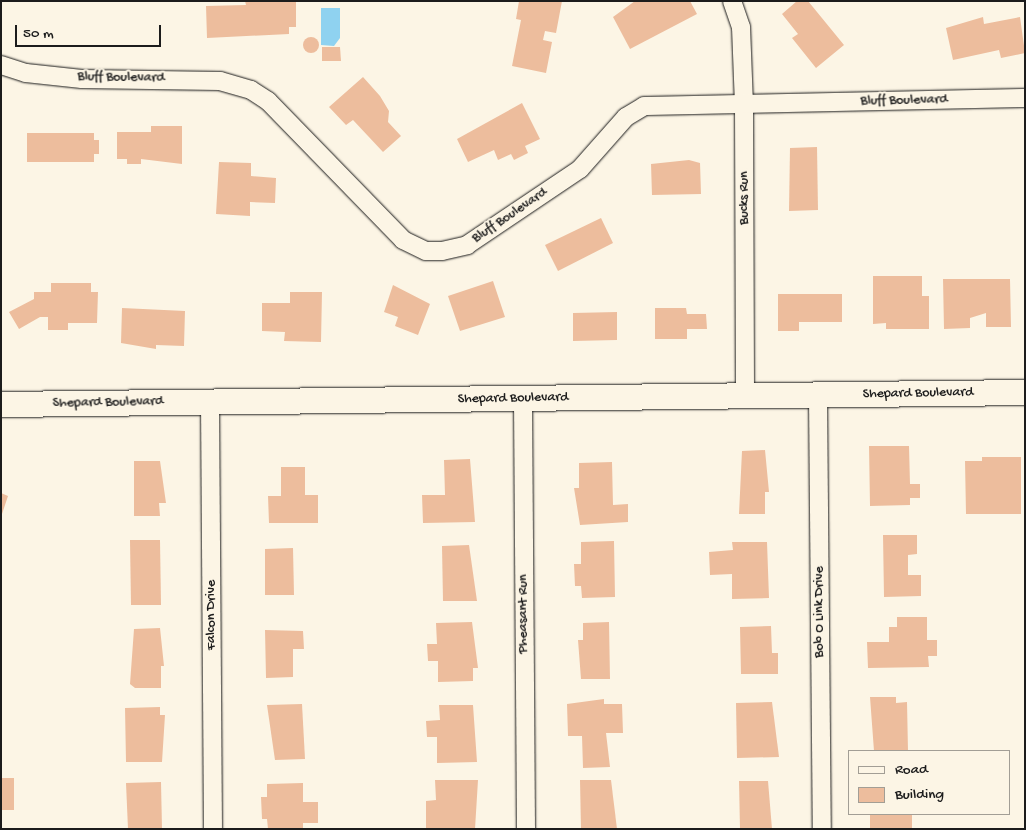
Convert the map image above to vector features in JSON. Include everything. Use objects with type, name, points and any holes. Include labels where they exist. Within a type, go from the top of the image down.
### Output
[{"type":"street","name":"Bucks Run","points":[[732,1],[741,27],[744,104],[745,396]]},
{"type":"street","name":"Bluff Boulevard","points":[[1,66],[26,73],[82,78],[220,81],[251,90],[268,101],[403,240],[426,251],[459,248],[491,229],[580,169],[635,110],[669,105],[1025,98]]},
{"type":"street","name":"Shepard Boulevard","points":[[1,404],[1025,392]]},
{"type":"street","name":"Bob O Link Drive","points":[[818,395],[822,829]]},
{"type":"street","name":"Pheasant Run","points":[[523,399],[526,829]]},
{"type":"street","name":"Falcon Drive","points":[[210,401],[213,829]]},
{"type":"water","points":[[321,8],[340,8],[340,38],[334,46],[321,45]]},
{"type":"building","points":[[245,1],[296,1],[296,27],[289,27],[289,34],[207,38],[206,6],[246,5]]},
{"type":"building","points":[[519,1],[562,1],[556,33],[545,31],[543,40],[552,42],[546,73],[512,66],[521,20],[516,19]]},
{"type":"building","points":[[635,1],[690,1],[697,14],[630,49],[613,17]]},
{"type":"building","points":[[797,1],[808,1],[844,45],[816,68],[792,38],[798,34],[782,14]]},
{"type":"building","points":[[983,17],[984,24],[1020,17],[1025,53],[1001,58],[999,50],[953,60],[946,28]]},
{"type":"building","points":[[308,37],[314,37],[319,42],[317,51],[308,53],[303,48],[303,42]]},
{"type":"building","points":[[322,47],[340,47],[341,61],[322,61]]},
{"type":"building","points":[[363,77],[380,96],[389,111],[388,122],[401,136],[383,152],[353,120],[346,125],[329,107]]},
{"type":"building","points":[[522,103],[540,139],[525,146],[528,153],[514,160],[511,154],[498,160],[494,150],[468,162],[457,139]]},
{"type":"building","points":[[151,126],[182,126],[182,164],[141,159],[141,164],[127,164],[127,159],[117,159],[117,132],[151,132]]},
{"type":"building","points":[[27,133],[94,133],[94,140],[99,140],[99,154],[94,154],[94,162],[27,162]]},
{"type":"building","points":[[817,147],[818,210],[789,211],[790,148]]},
{"type":"building","points":[[689,160],[700,163],[701,194],[652,195],[651,164]]},
{"type":"building","points":[[219,162],[251,163],[251,176],[276,178],[275,203],[250,202],[250,216],[216,214]]},
{"type":"building","points":[[601,218],[613,243],[558,271],[545,245]]},
{"type":"building","points":[[873,276],[922,276],[922,296],[929,296],[929,329],[886,329],[886,323],[873,324]]},
{"type":"building","points":[[943,279],[1010,279],[1011,327],[986,327],[986,313],[970,318],[970,328],[944,329]]},
{"type":"building","points":[[493,281],[505,317],[460,331],[448,296]]},
{"type":"building","points":[[51,283],[91,283],[91,292],[98,292],[97,323],[68,323],[68,330],[48,330],[48,317],[40,317],[19,329],[9,312],[34,299],[34,292],[51,292]]},
{"type":"building","points":[[393,285],[430,304],[418,335],[395,326],[398,317],[384,312]]},
{"type":"building","points":[[290,292],[322,292],[321,342],[284,341],[285,332],[262,331],[262,303],[290,303]]},
{"type":"building","points":[[778,294],[842,294],[842,322],[799,322],[799,331],[778,331]]},
{"type":"building","points":[[122,308],[185,311],[184,346],[156,345],[156,349],[121,343]]},
{"type":"building","points":[[655,308],[686,308],[687,314],[706,314],[707,329],[687,329],[687,339],[655,339]]},
{"type":"building","points":[[617,312],[617,340],[573,341],[573,313]]},
{"type":"building","points":[[869,446],[909,446],[910,484],[920,484],[920,498],[910,498],[910,505],[870,506]]},
{"type":"building","points":[[765,450],[769,492],[765,492],[765,514],[739,514],[742,451]]},
{"type":"building","points":[[982,457],[1021,457],[1021,514],[966,514],[965,461],[982,461]]},
{"type":"building","points":[[470,459],[475,522],[423,523],[422,495],[445,495],[444,460]]},
{"type":"building","points":[[134,461],[160,461],[166,503],[159,503],[160,516],[134,516]]},
{"type":"building","points":[[612,462],[613,505],[628,504],[628,522],[580,525],[574,488],[579,488],[579,463]]},
{"type":"building","points":[[281,467],[305,467],[305,495],[318,495],[318,523],[269,523],[268,496],[281,496]]},
{"type":"building","points":[[1,493],[8,496],[2,514],[1,514]]},
{"type":"building","points":[[883,535],[917,535],[917,554],[908,555],[908,575],[921,575],[921,596],[884,597]]},
{"type":"building","points":[[130,540],[160,540],[161,605],[131,605]]},
{"type":"building","points":[[614,541],[615,597],[582,598],[581,586],[575,586],[574,564],[581,564],[581,542]]},
{"type":"building","points":[[732,542],[767,542],[769,598],[732,599],[732,574],[710,575],[709,552],[733,550]]},
{"type":"building","points":[[469,545],[477,601],[443,601],[442,546]]},
{"type":"building","points":[[293,548],[294,595],[265,595],[265,549]]},
{"type":"building","points":[[897,617],[927,617],[927,640],[937,640],[937,656],[928,656],[929,667],[868,668],[867,642],[889,642],[889,627],[897,627]]},
{"type":"building","points":[[472,622],[478,668],[473,668],[473,681],[438,682],[438,661],[428,661],[427,644],[437,644],[436,623]]},
{"type":"building","points":[[609,622],[610,679],[581,679],[578,640],[583,640],[583,623]]},
{"type":"building","points":[[771,626],[772,653],[778,653],[778,674],[741,674],[740,627]]},
{"type":"building","points":[[160,628],[164,666],[161,666],[161,688],[135,688],[130,684],[134,629]]},
{"type":"building","points":[[265,630],[303,631],[304,649],[293,649],[293,677],[266,678]]},
{"type":"building","points":[[870,697],[896,697],[896,703],[907,702],[908,750],[874,750]]},
{"type":"building","points":[[604,699],[604,704],[622,704],[623,733],[606,733],[610,767],[583,768],[582,736],[568,736],[567,704]]},
{"type":"building","points":[[772,702],[779,757],[737,758],[736,703]]},
{"type":"building","points":[[302,704],[305,759],[275,760],[267,705]]},
{"type":"building","points":[[439,705],[473,705],[477,762],[437,763],[437,737],[427,737],[426,721],[440,720]]},
{"type":"building","points":[[160,707],[160,715],[165,715],[162,762],[126,762],[125,708]]},
{"type":"building","points":[[1,778],[14,778],[14,810],[1,810]]},
{"type":"building","points":[[435,780],[478,780],[475,829],[426,829],[426,801],[436,800]]},
{"type":"building","points":[[580,780],[611,780],[617,829],[581,829]]},
{"type":"building","points":[[739,781],[768,781],[772,829],[740,829]]},
{"type":"building","points":[[161,782],[162,829],[128,829],[126,783]]},
{"type":"building","points":[[303,783],[303,802],[318,802],[318,823],[303,823],[303,829],[268,829],[267,819],[262,819],[261,797],[267,797],[267,784]]},
{"type":"building","points":[[870,815],[912,815],[912,829],[870,829]]}]
